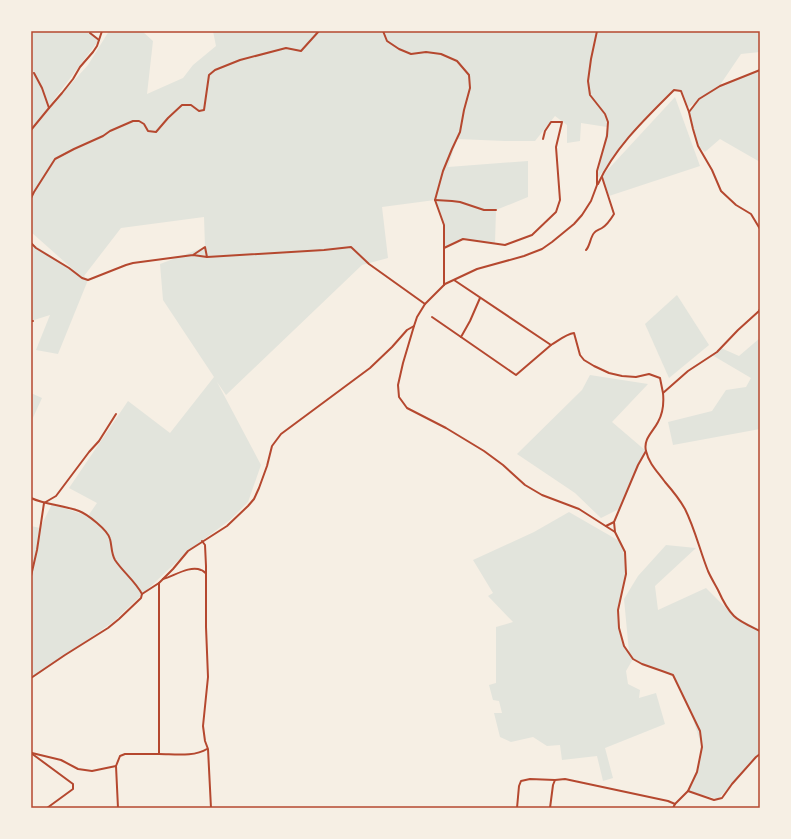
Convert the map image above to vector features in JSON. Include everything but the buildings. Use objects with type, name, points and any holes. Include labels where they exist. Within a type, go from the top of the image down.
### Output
[{"type":"street","points":[[31,130],[62,94],[80,67],[93,52],[102,31]]},
{"type":"street","points":[[31,198],[55,159],[133,121],[139,121],[144,124],[148,131],[156,132],[182,105],[191,106],[199,111],[204,110],[209,75],[215,70],[240,60],[286,48],[301,52],[319,31]]},
{"type":"street","points":[[383,31],[387,41],[399,49],[411,54],[426,52],[441,54],[457,61],[469,75],[470,88],[460,132],[443,171],[436,200],[444,225],[444,285]]},
{"type":"street","points":[[597,31],[588,81],[590,95],[605,114],[608,122],[607,136],[597,171],[597,185]]},
{"type":"street","points":[[90,33],[99,40]]},
{"type":"street","points":[[689,112],[699,99],[720,86],[760,70]]},
{"type":"street","points":[[34,73],[42,88],[49,108]]},
{"type":"street","points":[[673,808],[688,791],[697,772],[702,747],[700,731],[673,676],[662,670],[642,664],[633,659],[624,646],[619,628],[618,610],[626,574],[625,552],[614,532],[579,509],[542,495],[525,485],[503,465],[484,451],[446,428],[407,408],[399,398],[398,385],[417,317],[425,304],[444,285],[477,269],[524,256],[542,249],[574,224],[591,201],[602,176],[623,144],[674,90],[681,92],[689,112],[698,146],[712,170],[721,191],[736,205],[751,214],[760,229]]},
{"type":"street","points":[[444,248],[463,239],[505,245],[532,235],[556,212],[560,200],[556,147],[562,122],[551,122],[545,131],[543,139]]},
{"type":"street","points":[[586,250],[593,234],[597,230],[603,228],[614,214],[602,176]]},
{"type":"street","points":[[436,200],[460,202],[484,210],[496,210]]},
{"type":"street","points":[[31,243],[36,248],[69,268],[82,278],[88,280],[133,263],[193,255],[207,257],[351,248],[369,264],[425,304]]},
{"type":"street","points":[[193,255],[205,247],[207,257]]},
{"type":"street","points":[[454,280],[551,346]]},
{"type":"street","points":[[461,337],[480,298]]},
{"type":"street","points":[[663,393],[688,371],[717,352],[738,330],[759,312],[760,309]]},
{"type":"street","points":[[432,317],[516,375],[551,346],[568,334],[574,333],[580,355],[584,360],[594,366],[609,373],[636,377],[649,374],[660,378],[664,398],[658,423],[650,433],[645,443],[649,460],[655,471],[684,508],[693,526],[709,572],[722,600],[734,616],[760,631]]},
{"type":"street","points":[[31,678],[108,628],[141,598],[142,594],[159,583],[188,551],[227,526],[254,499],[267,466],[272,446],[281,434],[370,368],[407,330],[414,326]]},
{"type":"street","points":[[44,503],[56,496],[99,441],[116,414]]},
{"type":"street","points":[[614,532],[614,522],[646,451]]},
{"type":"street","points":[[31,498],[44,503],[80,511],[92,519],[110,538],[114,559],[142,594]]},
{"type":"street","points":[[31,576],[37,550],[44,503]]},
{"type":"street","points":[[606,526],[614,522]]},
{"type":"street","points":[[202,541],[205,545],[208,677],[203,726],[205,741],[208,749],[211,808]]},
{"type":"street","points":[[163,579],[181,571],[194,568],[202,570],[206,574]]},
{"type":"street","points":[[159,583],[159,754]]},
{"type":"street","points":[[118,808],[116,766],[120,756],[125,754],[187,754],[202,752],[208,749]]},
{"type":"street","points":[[31,753],[61,760],[78,769],[92,771],[116,766]]},
{"type":"street","points":[[31,753],[73,784],[73,789],[47,808]]},
{"type":"street","points":[[688,791],[714,800],[722,798],[732,784],[760,754]]},
{"type":"street","points":[[516,808],[521,781],[530,779],[565,779],[668,801],[675,804]]},
{"type":"street","points":[[550,808],[555,780]]},
{"type":"shaded area","points":[[31,31],[90,31],[99,40],[31,130]]},
{"type":"shaded area","points":[[109,31],[142,31],[153,41],[147,94],[183,78],[193,65],[216,46],[213,31],[760,31],[760,52],[741,54],[720,85],[760,70],[760,162],[720,139],[705,152],[698,146],[689,112],[695,103],[687,108],[681,92],[675,90],[635,130],[597,179],[607,127],[581,123],[580,141],[567,143],[567,125],[555,116],[535,141],[457,139],[448,167],[528,161],[528,197],[496,210],[495,243],[463,239],[444,248],[444,225],[435,200],[382,207],[388,258],[362,265],[226,395],[217,382],[261,465],[248,502],[230,520],[188,551],[113,622],[31,679],[31,526],[40,528],[52,504],[88,516],[97,503],[69,488],[128,401],[170,433],[214,377],[163,300],[160,264],[205,247],[204,217],[121,228],[84,276],[88,280],[58,354],[36,350],[50,315],[31,321],[31,243],[76,272],[31,232],[31,132],[60,96],[88,65]]},
{"type":"shaded area","points":[[675,97],[700,166],[609,196],[602,176]]},
{"type":"shaded area","points":[[677,295],[709,345],[669,378],[645,324]]},
{"type":"shaded area","points":[[760,338],[760,429],[673,445],[668,422],[712,411],[726,390],[746,387],[751,378],[712,355],[721,348],[739,356]]},
{"type":"shaded area","points":[[590,375],[648,384],[612,422],[646,451],[619,509],[601,518],[575,493],[517,454],[582,390]]},
{"type":"shaded area","points":[[31,393],[42,398],[31,422]]},
{"type":"shaded area","points":[[569,512],[621,542],[625,558],[626,575],[618,614],[618,626],[623,643],[629,652],[624,599],[638,576],[666,545],[696,548],[655,586],[658,610],[706,588],[734,616],[760,630],[760,755],[718,799],[688,791],[698,767],[702,747],[689,707],[673,675],[652,668],[633,659],[626,671],[628,684],[640,690],[639,698],[656,693],[665,724],[605,748],[613,778],[603,781],[597,756],[562,760],[560,745],[547,746],[533,737],[511,742],[500,737],[494,713],[502,713],[499,701],[493,700],[489,685],[496,683],[496,627],[513,622],[488,596],[493,593],[473,560],[534,532]]}]
